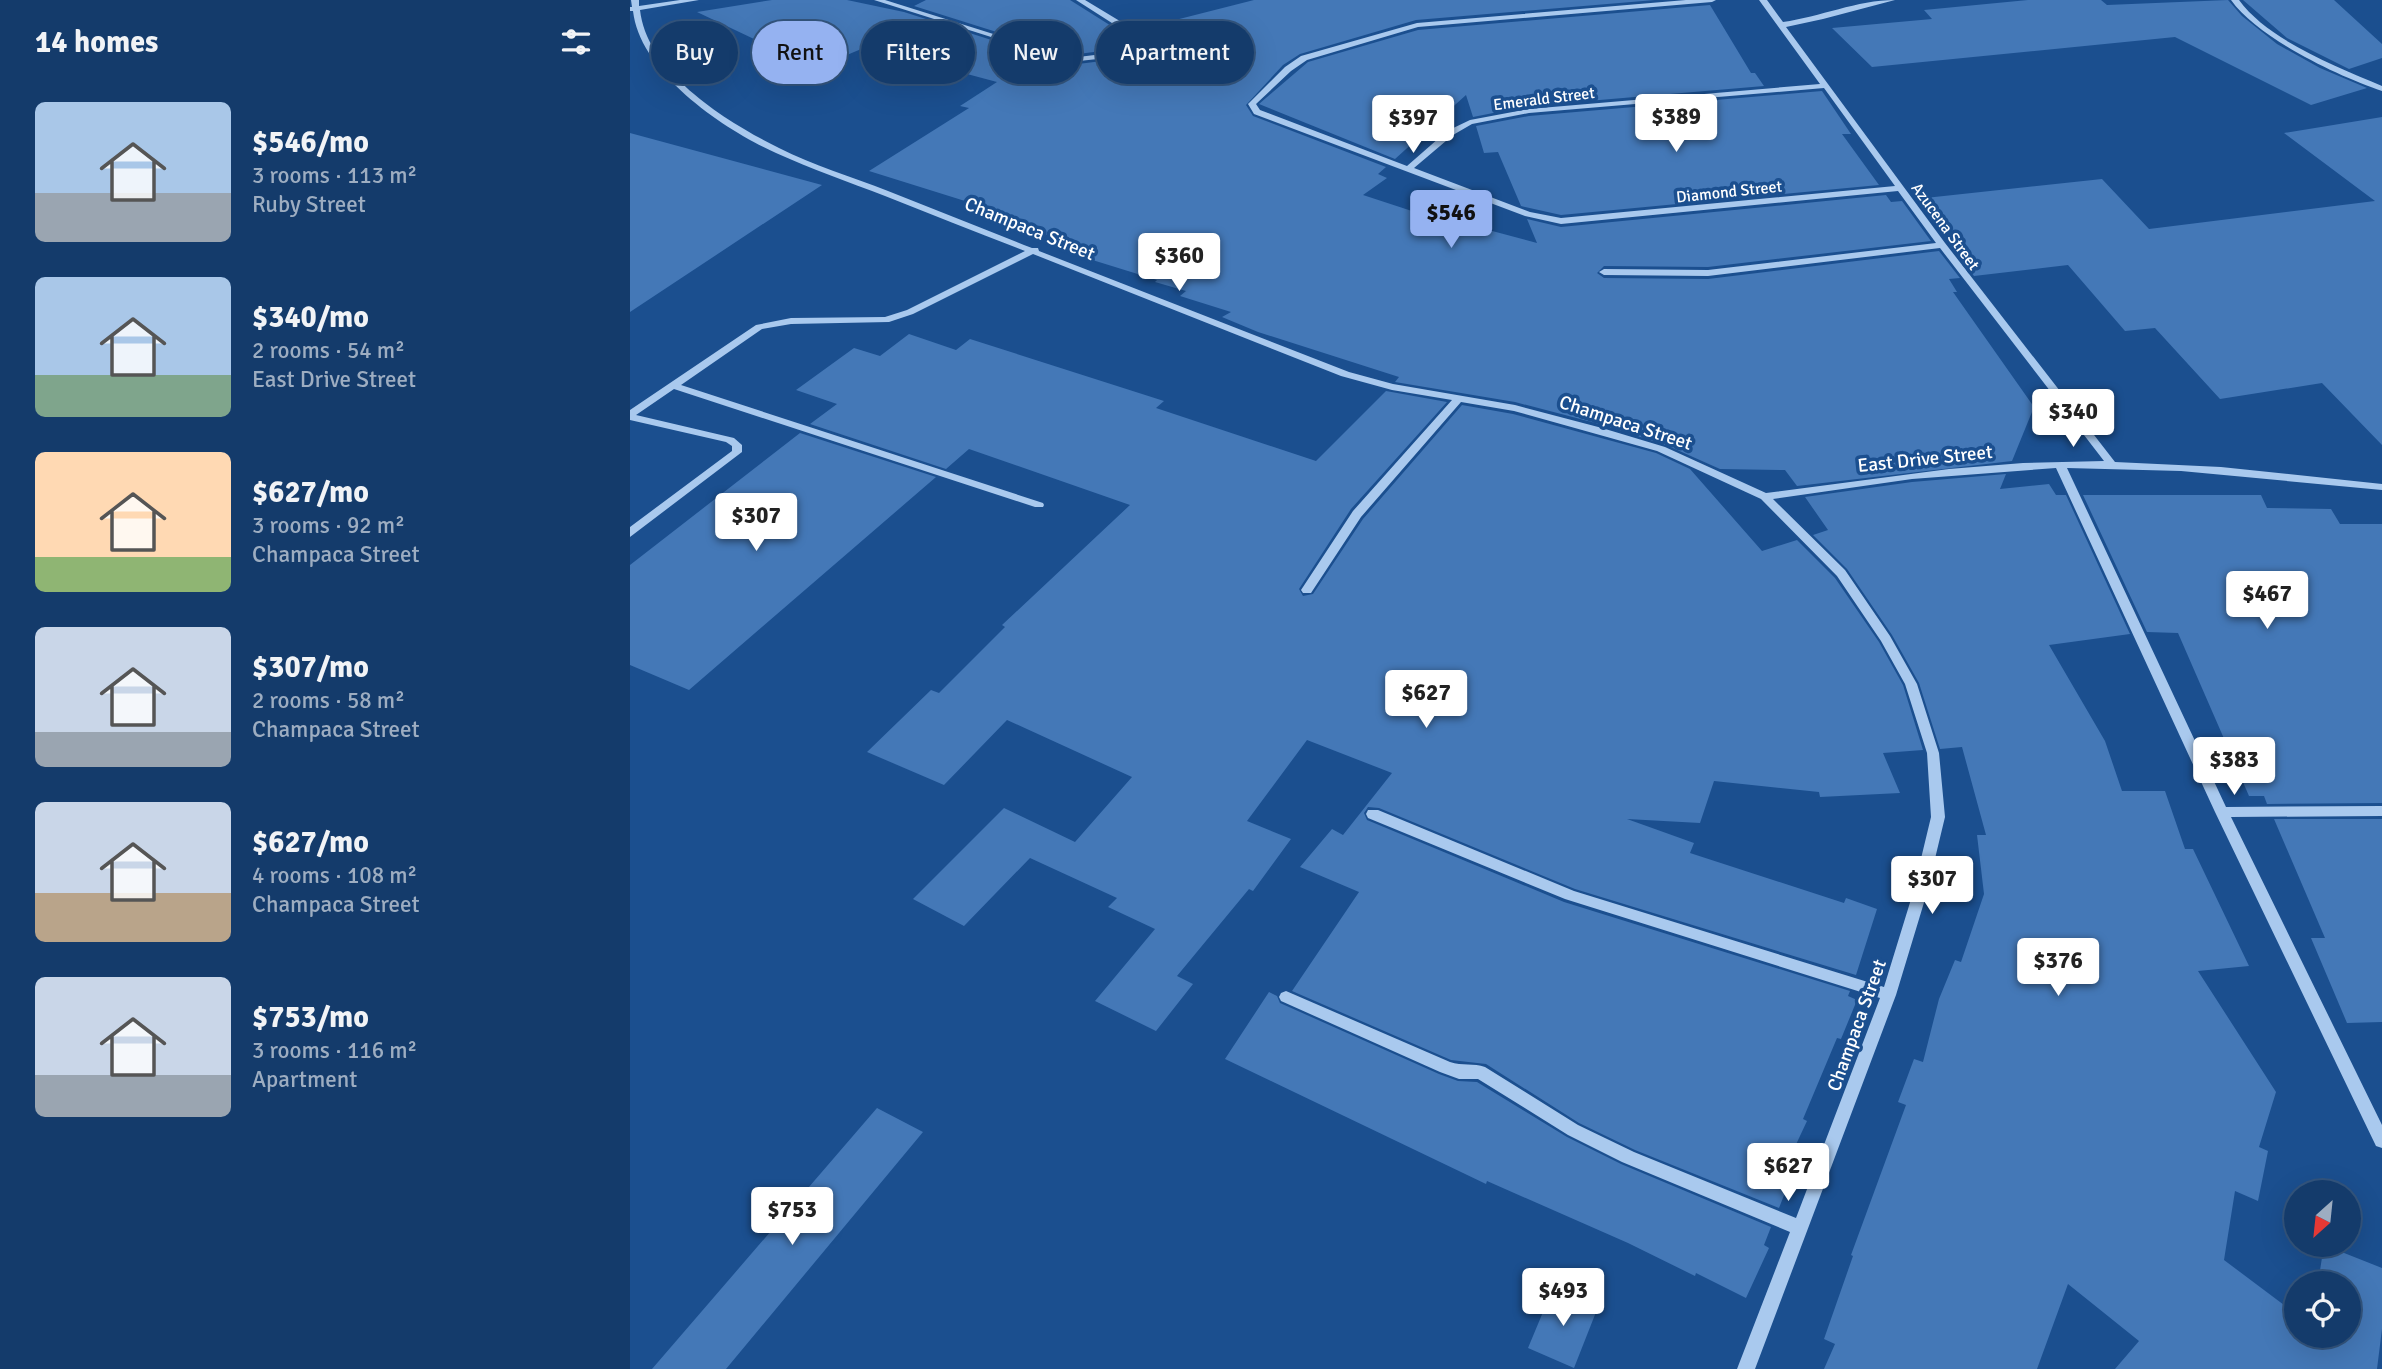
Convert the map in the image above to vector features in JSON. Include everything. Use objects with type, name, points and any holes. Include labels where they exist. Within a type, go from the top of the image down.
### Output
[{"type":"street","points":[[633,5],[695,0]]},
{"type":"street","points":[[878,0],[1070,60],[1113,55],[1132,41],[1129,31],[1080,0]]},
{"type":"street","name":"Diamond Street","points":[[1712,0],[1417,25],[1304,58],[1288,69],[1252,104],[1257,112],[1528,214],[1561,221],[1901,188]]},
{"type":"street","name":"Azucena Street","points":[[1763,0],[1942,245],[2112,465]]},
{"type":"street","points":[[1782,25],[1816,22],[1853,8],[1891,0]]},
{"type":"street","points":[[2235,0],[2240,12],[2278,37],[2382,89]]},
{"type":"street","name":"Champaca Street","points":[[633,5],[635,38],[664,81],[712,117],[778,151],[1035,250],[1335,371],[1392,387],[1515,408],[1661,449],[1765,497],[1841,573],[1886,639],[1911,684],[1933,753],[1938,817],[1919,896],[1889,995],[1746,1369]]},
{"type":"street","name":"Emerald Street","points":[[1408,169],[1450,133],[1470,122],[1529,111],[1825,86]]},
{"type":"street","points":[[1604,272],[1708,273],[1942,245]]},
{"type":"street","points":[[630,416],[760,327],[791,321],[886,320],[910,312],[1035,250]]},
{"type":"street","points":[[674,386],[1039,505]]},
{"type":"street","points":[[1307,590],[1357,514],[1459,398]]},
{"type":"street","points":[[630,416],[730,440],[737,445],[737,452],[630,533]]},
{"type":"street","points":[[2060,465],[2222,812],[2382,1141]]},
{"type":"street","name":"East Drive Street","points":[[1765,497],[1948,471],[2060,465],[2112,465],[2382,487]]},
{"type":"street","points":[[2222,812],[2382,811]]},
{"type":"street","points":[[1373,814],[1570,895],[1889,995]]},
{"type":"street","points":[[1286,997],[1445,1067],[1486,1075],[1573,1130],[1628,1157],[1800,1228]]},
{"type":"building","points":[[772,0],[847,0],[932,21],[861,21],[861,49],[847,55],[847,21],[752,21],[752,38],[738,31],[738,21],[716,21],[697,12]]},
{"type":"building","points":[[926,0],[1070,0],[1103,21],[1096,21],[1096,52],[1082,54],[1082,21],[989,21],[989,30],[975,25],[975,21],[962,21],[914,6]]},
{"type":"building","points":[[1254,0],[1655,0],[1416,20],[1300,54],[1283,65],[1246,105],[1253,116],[1386,167],[1378,174],[1387,178],[1363,195],[1476,232],[1481,228],[1537,243],[1527,219],[1561,227],[1886,195],[1891,202],[1902,201],[1931,241],[1708,267],[1604,266],[1597,273],[1604,278],[1708,279],[1939,251],[1960,278],[1949,279],[1957,292],[1953,292],[2034,407],[2012,461],[1797,486],[1785,470],[1720,469],[1666,445],[1603,425],[1515,402],[1395,382],[1399,377],[1258,332],[1222,317],[1231,312],[1180,296],[1186,291],[1155,282],[1157,280],[1086,258],[1091,254],[1072,249],[1077,245],[974,211],[981,206],[869,171],[969,108],[960,106],[994,84],[1082,84],[1082,64],[1096,62],[1096,84],[1254,84],[1254,21],[1171,21]]},
{"type":"building","points":[[2028,0],[2101,0],[2107,5],[2228,0],[2242,16],[2277,44],[2320,68],[2367,88],[2311,105],[2175,37],[1872,67],[1832,28],[1932,19],[1924,10]]},
{"type":"building","points":[[2243,0],[2334,0],[2382,44],[2382,58],[2349,69],[2287,38]]},
{"type":"building","points":[[1710,5],[1751,73],[1755,73],[1764,86],[1529,106],[1473,117],[1466,95],[1395,159],[1259,104],[1308,62],[1418,30]]},
{"type":"building","points":[[975,35],[989,39],[989,80],[975,76]]},
{"type":"building","points":[[1822,91],[1851,134],[1842,134],[1879,185],[1561,215],[1521,206],[1498,152],[1484,153],[1476,126],[1529,116]]},
{"type":"building","points":[[2382,117],[2382,445],[2322,383],[2220,399],[2155,328],[2125,331],[2068,265],[1974,276],[1916,199],[2102,179],[2149,229],[2375,201],[2284,133]]},
{"type":"building","points":[[630,133],[822,185],[630,312]]},
{"type":"building","points":[[909,334],[956,350],[970,339],[1164,401],[1156,408],[1316,461],[1386,391],[1447,402],[1351,509],[1299,589],[1303,596],[1313,594],[1363,519],[1462,405],[1513,414],[1656,453],[1690,469],[1762,551],[1797,540],[1835,578],[1879,642],[1903,685],[1923,750],[1883,753],[1900,793],[1820,797],[1819,792],[1714,781],[1700,823],[1627,819],[1694,843],[1690,853],[1844,903],[1846,898],[1877,909],[1856,975],[1575,889],[1379,808],[1368,807],[1364,813],[1367,820],[1564,902],[1850,991],[1848,996],[1857,1000],[1841,1039],[1837,1038],[1803,1119],[1807,1121],[1792,1153],[1799,1157],[1779,1208],[1635,1150],[1579,1123],[1486,1064],[1451,1060],[1292,991],[1359,892],[1300,867],[1332,829],[1343,835],[1392,773],[1307,740],[1247,821],[1291,839],[1253,891],[1249,889],[1177,976],[1193,984],[1156,1031],[1095,1001],[1155,929],[1108,907],[1117,898],[1030,858],[964,926],[913,899],[1004,808],[1075,842],[1132,777],[1007,720],[944,785],[867,752],[931,690],[939,693],[1005,627],[1002,625],[1130,505],[969,449],[946,469],[810,424],[837,404],[796,390],[854,348],[880,356]]},
{"type":"building","points":[[800,433],[936,477],[689,690],[630,665],[630,565]]},
{"type":"building","points":[[2006,474],[2000,489],[2049,484],[2056,495],[2066,495],[2130,634],[2049,645],[2105,741],[2122,791],[2165,791],[2185,849],[2193,849],[2249,966],[2198,971],[2276,1092],[2259,1147],[2268,1151],[2258,1201],[2235,1191],[2224,1260],[2284,1305],[2284,1348],[2361,1348],[2361,1271],[2320,1271],[2322,1257],[2354,1257],[2382,1268],[2382,1329],[2377,1369],[2115,1369],[2139,1341],[2068,1284],[2037,1369],[1824,1369],[1835,1344],[1824,1339],[1853,1256],[1851,1255],[1906,1105],[1898,1102],[1914,1059],[1923,1062],[1939,999],[1955,960],[1961,962],[1984,894],[1977,835],[1986,835],[1962,747],[1940,749],[1919,683],[1892,635],[1847,569],[1813,535],[1828,530],[1805,497],[1912,482]]},
{"type":"building","points":[[2083,495],[2261,495],[2267,508],[2331,509],[2340,524],[2382,524],[2382,803],[2267,804],[2264,796],[2249,796],[2178,633],[2147,632]]},
{"type":"building","points":[[2274,819],[2382,819],[2382,1022],[2347,1023],[2311,938],[2325,938]]},
{"type":"building","points":[[1269,992],[1277,996],[1280,1003],[1439,1074],[1458,1081],[1477,1082],[1567,1137],[1621,1164],[1771,1227],[1764,1245],[1769,1248],[1746,1298],[1696,1273],[1695,1276],[1628,1243],[1487,1181],[1486,1184],[1225,1059]]},
{"type":"building","points":[[877,1108],[923,1132],[726,1369],[652,1369]]},
{"type":"building","points":[[1553,1288],[1598,1307],[1574,1368],[1528,1348]]}]
